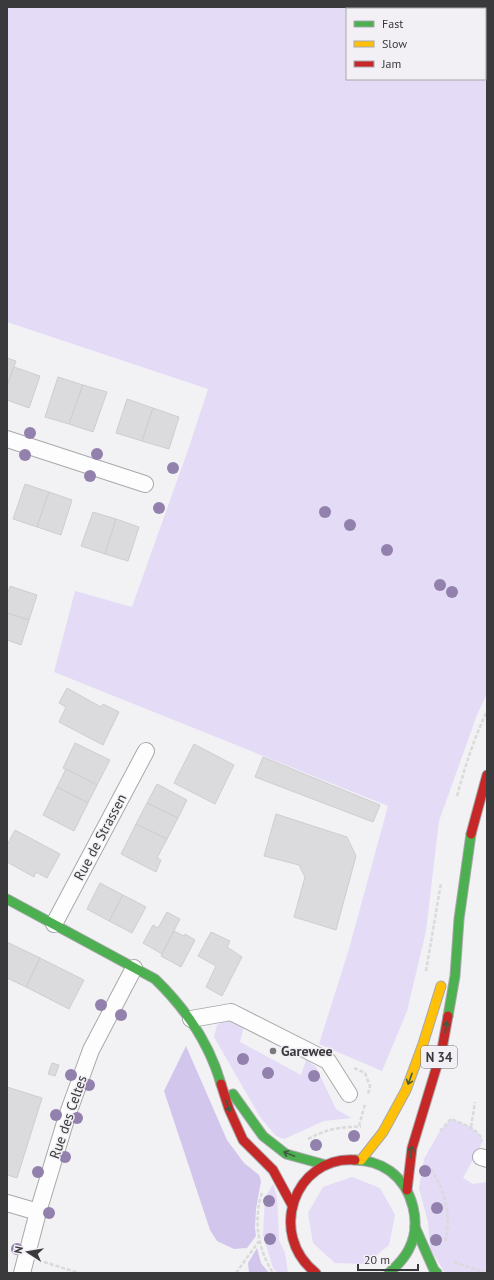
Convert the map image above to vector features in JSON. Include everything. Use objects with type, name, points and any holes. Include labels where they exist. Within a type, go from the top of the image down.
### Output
[{"type":"main road","name":"N 34","points":[[407,1190],[412,1148],[442,1049],[455,976],[459,922],[472,829],[487,776]]},
{"type":"main road","points":[[7,899],[160,983],[192,1019],[217,1069],[263,1136],[286,1154],[326,1165]]},
{"type":"main road","name":"N 34","points":[[361,1160],[383,1132],[406,1090],[425,1038],[459,922]]},
{"type":"main road","points":[[217,1069],[229,1109],[242,1140],[273,1170],[292,1205]]},
{"type":"main road","name":"N 34","points":[[316,1273],[301,1258],[293,1243],[290,1222],[292,1205],[300,1187],[314,1172],[326,1165],[345,1159],[361,1160],[380,1165],[396,1176],[407,1190],[414,1208],[415,1227],[411,1245],[401,1262],[389,1273]]},
{"type":"main road","points":[[415,1227],[434,1270],[437,1273]]},
{"type":"main road","name":"N 34","points":[[300,1273],[301,1258]]},
{"type":"street","points":[[7,439],[145,484]]},
{"type":"street","name":"Rue de Strassen","points":[[54,924],[146,751]]},
{"type":"street","name":"Rue des Celtes","points":[[22,1273],[38,1212],[67,1116],[91,1050],[134,968]]},
{"type":"street","points":[[192,1019],[231,1012],[328,1061],[349,1094]]},
{"type":"street","points":[[7,1203],[38,1212]]},
{"type":"path","points":[[457,798],[464,770],[479,727],[487,711]]},
{"type":"path","points":[[425,976],[442,880]]},
{"type":"path","points":[[471,1128],[475,1102]]},
{"type":"path","points":[[436,1137],[451,1119],[471,1128],[481,1135],[484,1158]]},
{"type":"path","points":[[429,1165],[441,1187],[445,1200],[447,1217],[446,1239],[444,1245]]},
{"type":"path","points":[[236,1273],[259,1240]]},
{"type":"path","points":[[27,1256],[79,1273]]},
{"type":"path","points":[[448,1260],[486,1273]]},
{"type":"shaded area","points":[[7,7],[487,7],[487,693],[477,715],[439,821],[426,931],[407,1011],[382,1071],[319,1044],[349,949],[388,806],[54,672],[75,591],[132,607],[208,389],[7,322]]},
{"type":"shaded area","points":[[228,1019],[244,1027],[240,1042],[301,1075],[306,1060],[316,1067],[336,1109],[351,1118],[324,1121],[284,1139],[276,1136],[260,1117],[214,1037],[217,1025]]},
{"type":"shaded area","points":[[186,1046],[227,1140],[244,1163],[259,1175],[261,1181],[256,1209],[256,1236],[247,1248],[234,1249],[217,1241],[210,1230],[164,1091]]},
{"type":"shaded area","points":[[451,1119],[474,1130],[483,1141],[463,1178],[473,1184],[487,1182],[487,1273],[445,1273],[430,1248],[428,1222],[419,1188],[424,1159],[440,1131]]},
{"type":"shaded area","points":[[352,1177],[380,1188],[395,1215],[389,1245],[366,1264],[335,1263],[313,1243],[308,1213],[323,1187]]},
{"type":"shaded area","points":[[273,1184],[277,1197],[279,1240],[285,1253],[288,1273],[277,1273],[273,1268],[263,1235],[265,1198]]},
{"type":"shaded area","points":[[257,1248],[261,1263],[269,1273],[249,1273],[248,1263]]},
{"type":"building","points":[[7,358],[16,361],[7,386]]},
{"type":"building","points":[[14,367],[40,376],[29,408],[7,400],[7,386]]},
{"type":"building","points":[[58,377],[83,385],[69,424],[45,417]]},
{"type":"building","points":[[83,385],[107,392],[93,432],[69,424]]},
{"type":"building","points":[[127,399],[153,408],[142,441],[116,433]]},
{"type":"building","points":[[153,408],[179,417],[169,449],[142,441]]},
{"type":"building","points":[[25,484],[49,492],[37,527],[13,519]]},
{"type":"building","points":[[49,492],[72,500],[61,535],[37,527]]},
{"type":"building","points":[[93,512],[116,519],[105,554],[81,546]]},
{"type":"building","points":[[116,519],[139,527],[128,561],[105,554]]},
{"type":"building","points":[[10,586],[37,595],[29,620],[7,613],[7,596]]},
{"type":"building","points":[[7,613],[29,620],[21,645],[7,640]]},
{"type":"building","points":[[67,688],[101,707],[103,704],[119,712],[103,745],[59,722],[66,707],[59,703]]},
{"type":"building","points":[[75,743],[110,760],[97,785],[63,768]]},
{"type":"building","points":[[194,744],[234,765],[215,804],[174,783]]},
{"type":"building","points":[[263,757],[380,805],[373,822],[255,777]]},
{"type":"building","points":[[66,769],[97,785],[88,803],[57,787]]},
{"type":"building","points":[[157,784],[187,800],[178,818],[147,803]]},
{"type":"building","points":[[57,787],[88,803],[74,831],[43,815]]},
{"type":"building","points":[[147,803],[178,818],[167,839],[136,824]]},
{"type":"building","points":[[276,814],[347,837],[356,856],[336,930],[294,917],[305,877],[299,865],[264,856]]},
{"type":"building","points":[[136,824],[167,839],[157,858],[161,860],[156,872],[121,854]]},
{"type":"building","points":[[15,830],[60,854],[47,878],[36,872],[34,877],[7,862],[7,845]]},
{"type":"building","points":[[100,883],[123,895],[109,921],[87,909]]},
{"type":"building","points":[[123,895],[146,907],[132,933],[109,921]]},
{"type":"building","points":[[167,912],[180,919],[162,954],[143,943],[153,925],[158,928]]},
{"type":"building","points":[[174,931],[184,936],[185,934],[195,940],[181,967],[161,956]]},
{"type":"building","points":[[211,932],[230,941],[227,947],[242,957],[222,996],[206,987],[216,966],[198,956]]},
{"type":"building","points":[[7,942],[40,958],[26,987],[7,978]]},
{"type":"building","points":[[40,958],[84,980],[69,1009],[26,987]]},
{"type":"building","points":[[52,1063],[59,1065],[55,1076],[48,1074]]},
{"type":"building","points":[[7,1087],[42,1098],[17,1178],[7,1175]]},
{"type":"traffic: fast","points":[[448,1016],[455,976],[459,919],[471,834]]},
{"type":"traffic: fast","points":[[7,899],[155,979],[177,1002],[195,1027],[210,1054],[221,1084]]},
{"type":"traffic: fast","points":[[233,1094],[263,1136],[286,1154],[326,1165]]},
{"type":"traffic: fast","points":[[355,1160],[373,1163],[390,1171],[398,1178],[410,1197],[415,1218],[413,1239],[405,1256],[389,1273]]},
{"type":"traffic: fast","points":[[415,1227],[434,1270],[437,1273]]},
{"type":"traffic: slow","points":[[361,1160],[383,1132],[406,1090],[423,1044],[441,986]]},
{"type":"traffic: jam","points":[[471,834],[487,775]]},
{"type":"traffic: jam","points":[[407,1190],[412,1148],[442,1049],[448,1016]]},
{"type":"traffic: jam","points":[[221,1084],[229,1109],[243,1140],[273,1170],[292,1205]]},
{"type":"traffic: jam","points":[[316,1273],[301,1257],[293,1239],[291,1219],[294,1201],[303,1184],[316,1171],[334,1162],[355,1160]]},
{"type":"place","name":"Garewee","points":[[273,1051]]}]
